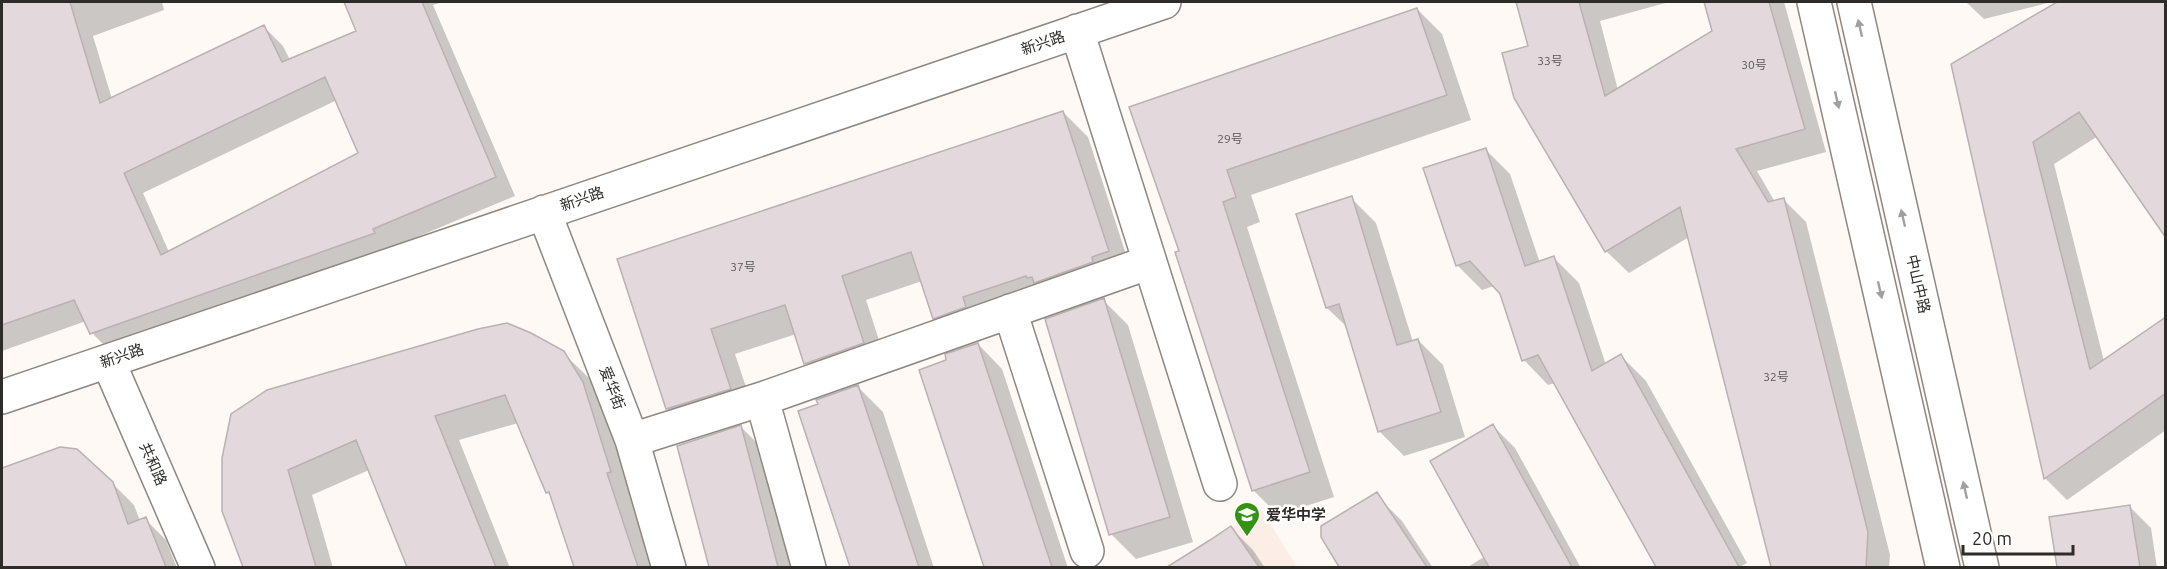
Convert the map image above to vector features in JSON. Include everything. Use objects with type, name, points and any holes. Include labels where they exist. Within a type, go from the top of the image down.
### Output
[{"type":"street","name":"新兴路","points":[[2,397],[1164,2]]},
{"type":"street","points":[[1814,2],[1942,567]]},
{"type":"street","name":"中山中路","points":[[1854,2],[1982,567]]},
{"type":"street","points":[[1077,31],[1220,484]]},
{"type":"street","name":"爱华街","points":[[544,212],[632,440],[669,567]]},
{"type":"street","points":[[632,440],[762,399],[1150,262]]},
{"type":"street","points":[[1010,312],[1087,551]]},
{"type":"street","name":"共和路","points":[[108,361],[198,567]]},
{"type":"street","points":[[762,399],[809,567]]},
{"type":"shaded area","name":"爱华中学","points":[[1261,509],[1297,567],[1168,568]]},
{"type":"building","points":[[2,2],[70,2],[100,103],[264,25],[282,62],[356,31],[344,2],[422,2],[496,177],[373,229],[375,233],[90,334],[74,300],[2,325]],"holes":[[[325,77],[358,153],[161,255],[124,173]]]},
{"type":"building","points":[[1516,2],[1579,2],[1605,96],[1712,31],[1704,2],[1769,2],[1805,129],[1736,149],[1768,202],[1784,198],[1868,532],[1866,567],[1771,567],[1680,207],[1605,252],[1514,98],[1502,53],[1528,46]]},
{"type":"building","points":[[2057,2],[2166,2],[2166,238],[2079,112],[2033,142],[2090,369],[2166,317],[2166,393],[2044,479],[1951,64]]},
{"type":"building","points":[[1417,8],[1447,95],[1227,170],[1236,197],[1223,202],[1310,472],[1252,491],[1175,252],[1179,251],[1129,107]]},
{"type":"building","points":[[1063,111],[1109,251],[1092,257],[1093,262],[1034,283],[1032,277],[1027,278],[1026,276],[963,297],[966,307],[933,319],[911,252],[842,276],[864,343],[804,364],[785,305],[711,329],[731,389],[666,409],[617,259]]},
{"type":"building","points":[[1486,148],[1525,266],[1554,256],[1592,371],[1621,354],[1739,567],[1656,567],[1538,355],[1522,361],[1500,294],[1470,261],[1456,266],[1423,168]]},
{"type":"building","points":[[1352,196],[1397,345],[1418,339],[1441,412],[1378,432],[1339,304],[1326,308],[1296,214]]},
{"type":"building","points":[[1104,298],[1170,517],[1109,535],[1045,319]]},
{"type":"building","points":[[507,323],[564,351],[583,382],[611,472],[607,473],[638,567],[574,567],[549,492],[546,493],[505,395],[435,416],[496,567],[407,567],[356,440],[288,470],[316,567],[243,567],[222,511],[222,458],[231,414],[267,390],[478,329]]},
{"type":"building","points":[[978,343],[1052,567],[984,567],[919,370],[946,360],[945,354]]},
{"type":"building","points":[[858,385],[919,567],[850,567],[798,411],[818,404],[816,400]]},
{"type":"building","points":[[1493,424],[1572,567],[1489,567],[1430,461]]},
{"type":"building","points":[[741,425],[778,567],[709,567],[677,446]]},
{"type":"building","points":[[60,447],[77,449],[113,482],[128,524],[146,517],[166,567],[2,567],[2,468]]},
{"type":"building","points":[[1377,492],[1427,567],[1339,567],[1321,537],[1321,526]]},
{"type":"building","points":[[2130,505],[2140,567],[2057,567],[2049,517]]},
{"type":"building","points":[[1231,526],[1259,567],[1167,567],[1210,540]]},
{"type":"place","name":"爱华中学","points":[[1247,538]]}]
